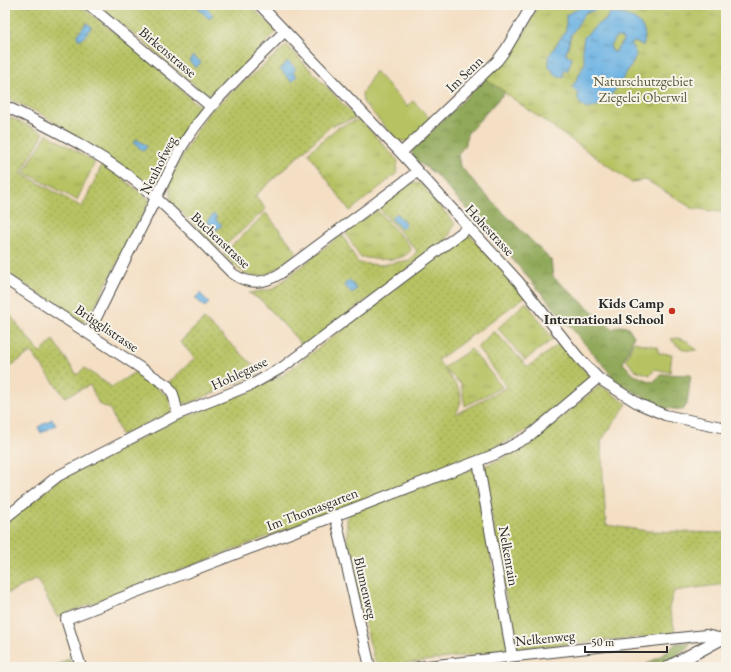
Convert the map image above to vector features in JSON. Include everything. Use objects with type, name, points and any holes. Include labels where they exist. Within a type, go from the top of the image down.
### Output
[{"type":"street","name":"Birkenstrasse","points":[[89,5],[210,106]]},
{"type":"street","name":"Hohestrasse","points":[[260,5],[284,32],[402,153],[417,172],[518,280],[578,357],[598,378],[639,404],[665,415],[726,428]]},
{"type":"street","name":"Im Senn","points":[[402,153],[497,61],[506,49],[532,5]]},
{"type":"street","name":"Neuhofweg","points":[[89,332],[181,148],[195,125],[210,106],[284,32]]},
{"type":"street","name":"Buchenstrasse","points":[[5,106],[68,137],[109,162],[157,198],[233,274],[243,280],[263,282],[281,273],[417,172]]},
{"type":"street","name":"Hohlegasse","points":[[6,516],[58,476],[178,414],[251,384],[284,367],[469,227]]},
{"type":"street","name":"Brügglistrasse","points":[[5,279],[89,332],[168,386],[173,394],[178,414]]},
{"type":"street","name":"Im Thomasgarten","points":[[81,667],[66,619],[496,454],[528,437],[598,378]]},
{"type":"street","name":"Nelkenrain","points":[[478,461],[512,656]]},
{"type":"street","name":"Blumenweg","points":[[335,515],[370,667]]},
{"type":"street","name":"Nelkenweg","points":[[418,667],[706,635],[724,637]]},
{"type":"street","points":[[669,667],[724,637]]},
{"type":"green space","points":[[5,5],[79,5],[144,55],[201,108],[176,142],[156,190],[43,115],[5,97],[5,54],[13,31],[5,27]]},
{"type":"green space","points":[[96,5],[249,5],[277,31],[219,93],[204,93],[134,34]]},
{"type":"green space","name":"Naturschutzgebiet Ziegelei Oberwil","points":[[538,5],[726,5],[726,213],[692,208],[646,180],[631,182],[485,79],[523,36]]},
{"type":"green space","points":[[287,45],[356,118],[331,126],[255,196],[266,209],[220,250],[171,202],[169,181],[191,140],[209,112]]},
{"type":"green space","points":[[375,71],[407,106],[413,101],[431,119],[410,141],[398,141],[363,102],[362,94]]},
{"type":"green space","points":[[485,79],[505,92],[467,134],[466,144],[458,154],[460,166],[486,195],[551,260],[553,277],[613,329],[619,326],[628,327],[634,336],[623,363],[634,375],[653,382],[662,374],[691,375],[687,404],[683,410],[664,408],[619,384],[502,247],[434,173],[413,159],[412,150]]},
{"type":"green space","points":[[5,115],[44,133],[21,173],[82,207],[103,163],[150,200],[87,321],[79,321],[5,271]]},
{"type":"green space","points":[[360,119],[398,161],[396,174],[350,211],[308,153],[337,128]]},
{"type":"green space","points":[[47,134],[95,162],[77,200],[24,172]]},
{"type":"green space","points":[[410,183],[421,184],[455,224],[447,239],[304,347],[262,301],[249,293],[273,289],[342,234],[358,263],[380,265],[410,260],[417,251],[378,207]]},
{"type":"green space","points":[[377,210],[408,244],[411,250],[407,254],[387,260],[360,257],[345,232]]},
{"type":"green space","points":[[266,213],[297,252],[279,267],[266,275],[251,276],[241,271],[223,254]]},
{"type":"green space","points":[[468,233],[526,296],[438,360],[460,391],[461,402],[456,414],[507,387],[477,347],[494,331],[528,367],[560,343],[591,378],[531,428],[487,453],[57,617],[37,579],[8,593],[5,588],[5,523],[60,479],[179,419],[243,394],[283,375]]},
{"type":"green space","points":[[526,302],[553,339],[525,360],[498,328]]},
{"type":"green space","points":[[10,315],[40,353],[53,340],[77,375],[84,368],[112,387],[135,372],[169,397],[172,412],[121,435],[110,409],[99,404],[90,385],[65,397],[31,352],[5,370],[5,320]]},
{"type":"green space","points":[[204,319],[261,372],[188,404],[180,402],[168,383],[195,358],[180,342]]},
{"type":"green space","points":[[678,338],[687,341],[697,350],[682,349],[671,339]]},
{"type":"green space","points":[[633,342],[658,347],[658,353],[672,354],[670,372],[655,369],[650,375],[635,370],[626,360]]},
{"type":"green space","points":[[471,349],[502,387],[465,406],[461,384],[443,368]]},
{"type":"green space","points":[[600,385],[627,404],[601,441],[606,525],[647,531],[726,533],[726,584],[674,591],[669,608],[676,634],[515,649],[483,466],[499,460],[530,442],[559,420]]},
{"type":"green space","points":[[474,468],[509,650],[386,666],[374,660],[347,552],[347,517],[352,512]]},
{"type":"green space","points":[[693,642],[665,664],[642,667],[667,652],[676,643]]},
{"type":"green space","points":[[70,658],[73,667],[52,667]]},
{"type":"water","points":[[200,5],[203,5],[213,15],[209,19],[198,8]]},
{"type":"water","points":[[582,5],[599,5],[593,11],[585,13],[571,35],[566,54],[572,58],[568,70],[563,70],[564,76],[562,77],[553,74],[553,70],[549,68],[549,56],[566,30],[566,15],[582,7]]},
{"type":"water","points":[[609,14],[620,14],[633,18],[642,27],[645,39],[643,46],[635,42],[631,44],[636,54],[635,58],[608,98],[593,108],[586,109],[578,101],[578,93],[572,88],[585,63],[582,50],[584,37],[598,24],[605,21]],"holes":[[[615,38],[622,38],[623,41],[615,52],[612,51],[610,46]]]},
{"type":"water","points":[[87,23],[92,27],[82,39],[78,39],[77,35]]},
{"type":"water","points":[[193,56],[201,62],[196,68],[189,61]]},
{"type":"water","points":[[288,61],[296,69],[293,72],[297,76],[292,82],[280,69]]},
{"type":"water","points":[[136,139],[147,146],[144,151],[133,143]]},
{"type":"water","points":[[396,213],[406,224],[401,229],[391,218]]},
{"type":"water","points":[[214,214],[216,216],[216,220],[222,225],[217,230],[207,221]]},
{"type":"water","points":[[349,280],[357,289],[352,293],[344,285]]},
{"type":"water","points":[[200,293],[209,303],[205,307],[195,298]]},
{"type":"water","points":[[52,419],[56,425],[41,433],[38,427]]},
{"type":"place","name":"Kids Camp International School","points":[[672,311]]}]
